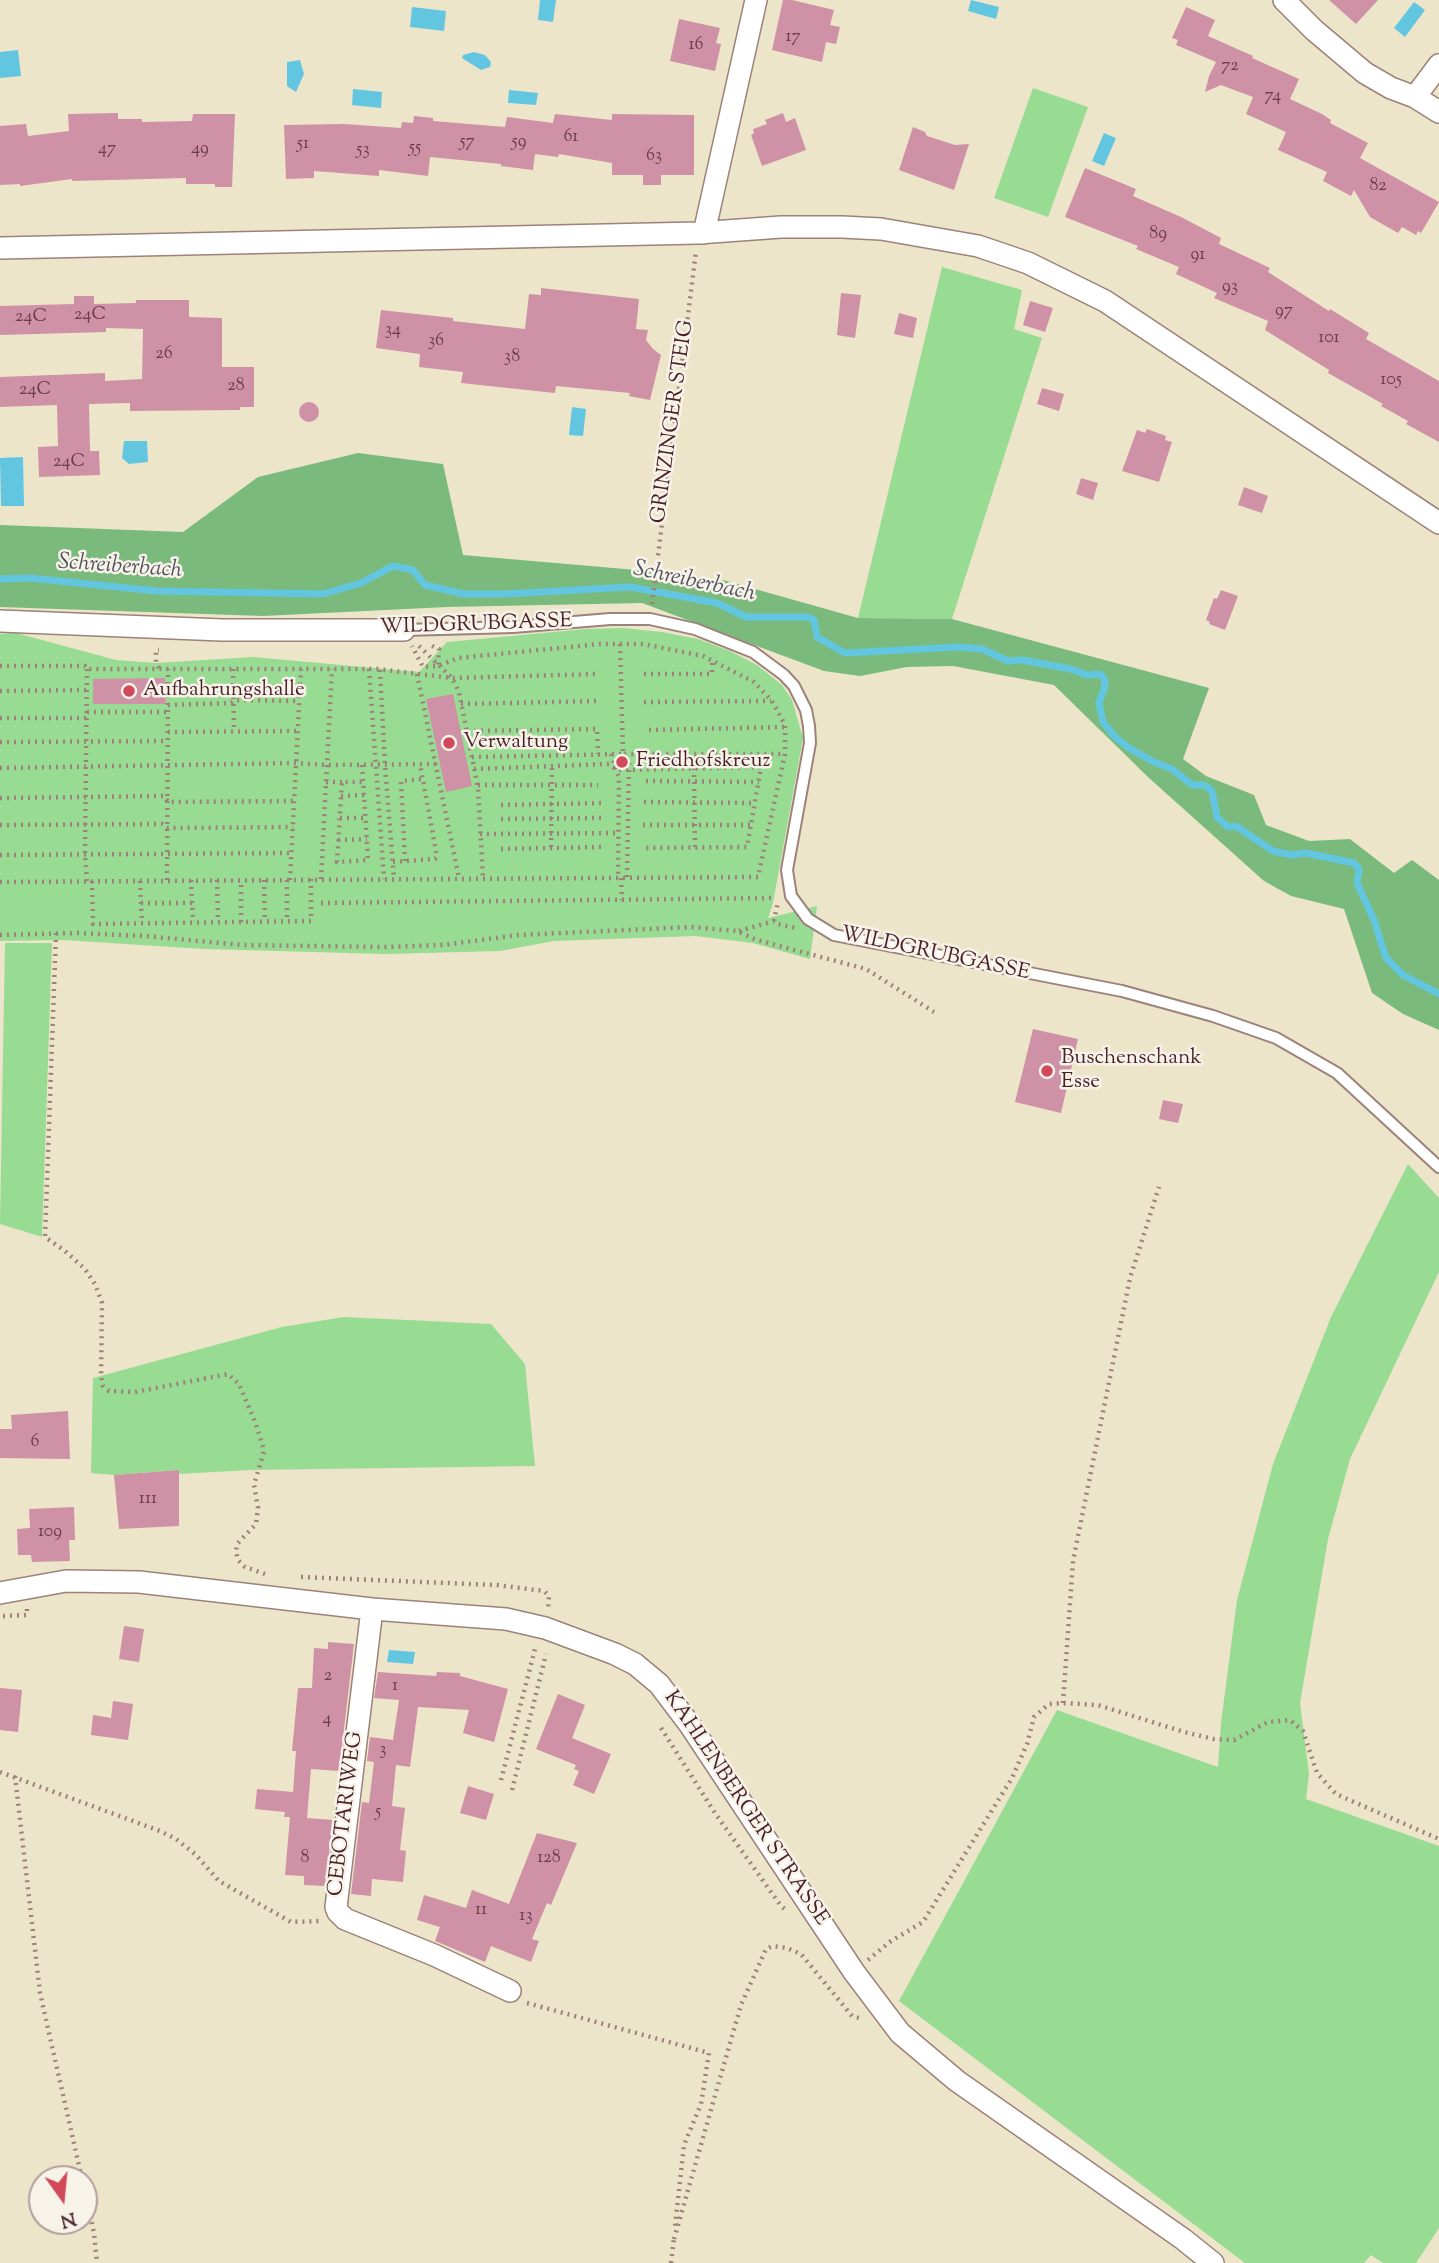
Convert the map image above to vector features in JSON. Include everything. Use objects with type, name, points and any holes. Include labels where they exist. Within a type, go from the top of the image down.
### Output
[{"type":"street","points":[[701,233],[756,0]]},
{"type":"street","points":[[1284,0],[1365,74],[1415,97],[1439,112]]},
{"type":"street","points":[[1415,97],[1439,65]]},
{"type":"street","points":[[0,248],[701,233],[781,227],[881,229],[978,246],[1028,263],[1105,301],[1439,523]]},
{"type":"street","name":"WILDGRUBGASSE","points":[[0,621],[222,630],[404,630]]},
{"type":"street","name":"KAHLENBERGER STRASSE","points":[[0,1593],[46,1583],[97,1580],[184,1586],[372,1609],[506,1619],[545,1628],[635,1664],[659,1684],[690,1725],[854,1972],[900,2033],[957,2081],[1183,2239],[1213,2263]]},
{"type":"street","name":"CEBOTARIWEG","points":[[372,1609],[336,1907],[345,1919],[434,1955],[510,1990]]},
{"type":"lane","name":"WILDGRUBGASSE","points":[[404,630],[650,619],[695,628],[736,644],[772,665],[794,686],[806,710],[810,743],[787,870],[791,896],[808,919],[834,935],[1122,991],[1213,1016],[1276,1038],[1337,1073],[1439,1167]]},
{"type":"path","name":"GRINZINGER STEIG","points":[[651,610],[701,233]]},
{"type":"path","points":[[404,630],[452,678],[459,692],[478,785],[483,878]]},
{"type":"path","points":[[0,882],[758,877],[786,754],[785,727],[772,701],[754,682],[712,660],[671,648],[643,644],[458,658],[438,666],[423,667],[404,630]]},
{"type":"path","points":[[620,644],[623,754],[629,769],[622,900]]},
{"type":"path","points":[[644,674],[712,674],[712,660]]},
{"type":"path","points":[[0,666],[85,666],[87,669],[369,669],[452,678],[598,674]]},
{"type":"path","points":[[87,669],[85,854],[93,924],[312,920],[311,879]]},
{"type":"path","points":[[167,880],[168,669]]},
{"type":"path","points":[[233,669],[234,731]]},
{"type":"path","points":[[287,921],[301,669]]},
{"type":"path","points":[[321,879],[332,669]]},
{"type":"path","points":[[369,669],[384,879]]},
{"type":"path","points":[[380,670],[394,879]]},
{"type":"path","points":[[417,674],[459,878]]},
{"type":"path","points":[[0,691],[87,690]]},
{"type":"path","points":[[168,705],[300,701]]},
{"type":"path","points":[[461,704],[599,701]]},
{"type":"path","points":[[644,702],[772,701]]},
{"type":"path","points":[[0,718],[168,712]]},
{"type":"path","points":[[649,730],[785,727]]},
{"type":"path","points":[[467,731],[597,729],[598,754]]},
{"type":"path","points":[[168,732],[298,731]]},
{"type":"path","points":[[0,742],[168,741]]},
{"type":"path","points":[[611,754],[619,778],[622,878]]},
{"type":"path","points":[[472,757],[786,754]]},
{"type":"path","points":[[0,768],[296,763],[436,764]]},
{"type":"path","points":[[393,862],[437,857],[420,764]]},
{"type":"path","points":[[474,769],[609,764],[617,770],[761,767],[747,847],[642,848]]},
{"type":"path","points":[[342,782],[337,862],[368,860],[362,765]]},
{"type":"path","points":[[551,848],[552,766]]},
{"type":"path","points":[[694,768],[695,847]]},
{"type":"path","points":[[405,861],[401,780],[422,779]]},
{"type":"path","points":[[646,781],[759,782]]},
{"type":"path","points":[[326,782],[363,782]]},
{"type":"path","points":[[478,785],[598,785]]},
{"type":"path","points":[[341,796],[364,795]]},
{"type":"path","points":[[0,798],[164,796],[167,802]]},
{"type":"path","points":[[167,802],[294,801]]},
{"type":"path","points":[[644,802],[755,803]]},
{"type":"path","points":[[501,804],[601,803]]},
{"type":"path","points":[[340,818],[365,818]]},
{"type":"path","points":[[501,819],[602,818]]},
{"type":"path","points":[[0,825],[162,824],[167,828],[293,827]]},
{"type":"path","points":[[643,825],[751,825]]},
{"type":"path","points":[[481,834],[619,833]]},
{"type":"path","points":[[338,840],[367,839]]},
{"type":"path","points":[[501,849],[601,847]]},
{"type":"path","points":[[0,855],[292,853]]},
{"type":"path","points":[[191,880],[193,922]]},
{"type":"path","points":[[217,880],[218,922]]},
{"type":"path","points":[[241,880],[241,922]]},
{"type":"path","points":[[264,880],[265,921]]},
{"type":"path","points":[[140,881],[142,923]]},
{"type":"path","points":[[321,903],[779,898],[774,920]]},
{"type":"path","points":[[141,903],[192,903]]},
{"type":"path","points":[[774,920],[778,924],[794,928],[808,929],[818,925]]},
{"type":"path","points":[[737,931],[774,920]]},
{"type":"path","points":[[0,935],[56,933],[145,936],[242,945],[383,947],[443,945],[518,935],[691,927],[737,931],[757,940],[866,969],[934,1012]]},
{"type":"path","points":[[56,933],[45,1237],[85,1269],[102,1303],[101,1376],[103,1386],[109,1391],[135,1392],[228,1374],[239,1384],[257,1424],[264,1451],[254,1485],[258,1508],[256,1524],[237,1544],[236,1552],[238,1560],[245,1567],[271,1576]]},
{"type":"path","points":[[1063,1703],[1073,1561],[1130,1278],[1159,1187]]},
{"type":"path","points":[[295,1577],[496,1585],[544,1591],[549,1596],[545,1628]]},
{"type":"path","points":[[0,1616],[27,1615]]},
{"type":"path","points":[[500,1780],[535,1648]]},
{"type":"path","points":[[512,1790],[546,1654]]},
{"type":"path","points":[[854,1972],[891,1941],[923,1922],[1012,1778],[1027,1744],[1034,1717],[1049,1704],[1098,1705],[1214,1739],[1234,1740],[1268,1722],[1290,1720],[1303,1731],[1317,1773],[1336,1794],[1439,1839]]},
{"type":"path","points":[[0,1772],[176,1839],[195,1854],[219,1881],[291,1922],[319,1922],[338,1912]]},
{"type":"path","points":[[15,1776],[40,1993],[79,2165]]},
{"type":"path","points":[[674,2239],[741,2005],[766,1949],[780,1947],[800,1954],[852,2016],[869,2019]]},
{"type":"path","points":[[510,1990],[519,2000],[709,2053],[701,2104],[684,2145],[671,2263]]},
{"type":"path","points":[[94,2235],[97,2263]]},
{"type":"green space","points":[[1033,88],[1088,107],[1048,217],[994,198]]},
{"type":"green space","points":[[942,267],[1022,290],[1014,329],[1042,338],[952,619],[858,618]]},
{"type":"green space","points":[[358,453],[443,464],[463,555],[723,580],[858,618],[952,619],[1209,688],[1183,759],[1206,776],[1254,795],[1266,825],[1309,841],[1350,839],[1394,873],[1412,860],[1439,880],[1439,1030],[1403,1014],[1372,993],[1344,909],[1291,896],[1264,881],[1149,778],[1054,685],[953,666],[907,667],[860,676],[824,671],[642,603],[447,607],[263,616],[0,607],[0,525],[183,532],[258,477]]},
{"type":"green space","points":[[623,628],[698,639],[730,651],[757,665],[782,685],[792,700],[803,738],[768,918],[817,906],[810,959],[753,943],[695,936],[554,941],[500,951],[385,954],[204,949],[63,940],[0,941],[0,634],[16,633],[116,660],[156,663],[253,657],[419,672],[447,642]]},
{"type":"green space","points":[[5,943],[52,943],[42,1237],[0,1224]]},
{"type":"green space","points":[[1408,1164],[1439,1198],[1439,1272],[1350,1459],[1328,1539],[1300,1703],[1309,1774],[1306,1799],[1439,1846],[1439,2228],[1416,2263],[1383,2263],[1371,2255],[1364,2263],[1245,2263],[899,2001],[1057,1710],[1218,1767],[1237,1600],[1273,1464],[1331,1317]]},
{"type":"green space","points":[[344,1317],[491,1324],[525,1364],[535,1466],[250,1470],[179,1474],[178,1470],[114,1475],[91,1473],[93,1378],[282,1327]]},
{"type":"water","points":[[540,0],[556,0],[553,22],[538,20]]},
{"type":"water","points":[[971,0],[999,7],[996,19],[968,11]]},
{"type":"water","points":[[1414,2],[1425,10],[1405,37],[1394,28]]},
{"type":"water","points":[[412,7],[446,11],[444,31],[410,27]]},
{"type":"water","points":[[18,50],[21,76],[0,78],[0,52]]},
{"type":"water","points":[[474,52],[485,55],[491,62],[490,67],[481,70],[462,58],[463,55]]},
{"type":"water","points":[[300,60],[304,74],[296,92],[287,86],[287,62]]},
{"type":"water","points":[[353,89],[382,92],[381,108],[352,105]]},
{"type":"water","points":[[509,90],[538,93],[536,105],[508,103]]},
{"type":"water","points":[[1104,133],[1116,138],[1104,166],[1092,161]]},
{"type":"water","points":[[572,407],[586,409],[583,436],[569,435]]},
{"type":"water","points":[[124,441],[147,441],[148,462],[129,464],[122,458]]},
{"type":"water","points":[[23,457],[24,506],[1,506],[0,458]]},
{"type":"water","points":[[389,1650],[415,1652],[413,1664],[387,1662]]},
{"type":"building","points":[[783,0],[834,10],[830,25],[840,27],[836,44],[826,42],[822,62],[772,50]]},
{"type":"building","points":[[1329,0],[1378,0],[1356,24]]},
{"type":"building","points":[[1186,7],[1215,20],[1208,36],[1299,79],[1290,99],[1322,114],[1331,120],[1330,123],[1368,143],[1360,158],[1439,202],[1421,233],[1418,231],[1416,235],[1402,227],[1398,233],[1370,217],[1354,190],[1351,196],[1323,181],[1327,172],[1278,150],[1286,132],[1246,114],[1253,97],[1221,85],[1205,92],[1216,62],[1176,45],[1178,40],[1172,38]]},
{"type":"building","points":[[679,19],[720,28],[716,43],[721,44],[715,71],[670,61]]},
{"type":"building","points":[[118,113],[118,119],[142,119],[142,122],[192,121],[193,114],[235,114],[232,187],[186,184],[186,178],[72,179],[20,186],[0,185],[0,126],[26,124],[28,136],[69,131],[68,114]]},
{"type":"building","points":[[783,113],[786,122],[795,118],[806,150],[762,166],[751,135],[754,133],[753,129],[767,124],[765,120]]},
{"type":"building","points":[[555,114],[612,120],[612,114],[694,115],[694,175],[661,175],[661,185],[643,185],[643,175],[612,175],[612,163],[559,154],[558,157],[535,154],[533,170],[430,157],[428,176],[379,170],[379,176],[314,171],[314,178],[286,179],[284,125],[344,124],[401,128],[402,122],[413,123],[414,116],[433,118],[433,121],[505,127],[507,117],[553,123]]},
{"type":"building","points":[[913,127],[925,132],[927,136],[955,145],[969,144],[954,190],[899,170]]},
{"type":"building","points":[[1085,168],[1136,189],[1133,196],[1221,238],[1219,244],[1270,268],[1268,272],[1369,333],[1366,339],[1439,381],[1439,442],[1406,424],[1408,421],[1381,406],[1383,404],[1328,373],[1329,370],[1265,330],[1268,321],[1214,298],[1217,293],[1176,274],[1179,267],[1136,249],[1138,246],[1065,217]]},
{"type":"building","points":[[541,288],[639,299],[636,329],[648,330],[646,340],[661,355],[650,400],[629,396],[630,393],[556,386],[555,393],[461,383],[463,372],[419,367],[420,354],[376,348],[381,310],[525,329],[529,294],[541,295]]},
{"type":"building","points":[[841,293],[861,295],[855,338],[837,335]]},
{"type":"building","points":[[74,296],[94,296],[94,304],[136,303],[136,300],[189,300],[189,317],[222,318],[222,367],[254,367],[254,407],[240,407],[240,410],[130,411],[130,403],[89,404],[90,451],[99,451],[100,475],[39,477],[38,447],[58,446],[57,405],[0,407],[0,377],[105,373],[105,381],[142,379],[143,329],[106,328],[106,332],[0,335],[0,306],[74,304]]},
{"type":"building","points":[[1030,301],[1053,308],[1045,332],[1023,325]]},
{"type":"building","points":[[899,313],[917,318],[913,338],[894,334]]},
{"type":"building","points":[[1042,388],[1064,394],[1059,411],[1037,404]]},
{"type":"building","points":[[309,402],[316,405],[319,412],[316,419],[309,422],[302,419],[299,412],[302,405]]},
{"type":"building","points":[[1147,429],[1166,436],[1165,440],[1172,442],[1159,482],[1122,471],[1137,430],[1145,433]]},
{"type":"building","points":[[1081,478],[1098,483],[1093,500],[1076,494]]},
{"type":"building","points":[[1244,487],[1268,496],[1262,513],[1238,505]]},
{"type":"building","points":[[1221,590],[1238,596],[1225,630],[1209,624],[1206,620],[1214,598],[1217,599]]},
{"type":"building","name":"Aufbahrungshalle","points":[[165,678],[166,704],[93,704],[93,679]]},
{"type":"building","name":"Verwaltung","points":[[453,694],[472,786],[446,792],[426,699]]},
{"type":"building","name":"Buschenschank Esse","points":[[1033,1029],[1078,1039],[1061,1113],[1015,1102]]},
{"type":"building","points":[[1163,1100],[1183,1104],[1178,1123],[1159,1119]]},
{"type":"building","points":[[68,1411],[70,1459],[0,1458],[0,1429],[12,1429],[11,1415]]},
{"type":"building","points":[[179,1470],[179,1526],[119,1529],[114,1475]]},
{"type":"building","points":[[74,1507],[75,1540],[69,1540],[70,1561],[32,1562],[31,1555],[18,1555],[17,1529],[30,1528],[29,1509]]},
{"type":"building","points":[[124,1626],[144,1629],[139,1662],[119,1659]]},
{"type":"building","points":[[328,1642],[354,1644],[339,1771],[311,1769],[307,1818],[333,1820],[325,1886],[304,1885],[304,1876],[285,1875],[290,1817],[284,1817],[285,1812],[255,1809],[257,1789],[293,1792],[296,1751],[292,1751],[298,1688],[312,1688],[314,1648],[328,1649]]},
{"type":"building","points":[[378,1672],[436,1676],[437,1672],[460,1673],[460,1676],[508,1689],[494,1742],[463,1733],[469,1710],[418,1707],[410,1767],[396,1765],[392,1806],[405,1808],[400,1850],[406,1851],[403,1882],[372,1879],[371,1896],[351,1894],[362,1802],[369,1803],[374,1762],[367,1761],[370,1737],[393,1740],[399,1700],[374,1698]]},
{"type":"building","points":[[0,1688],[22,1690],[18,1732],[0,1730]]},
{"type":"building","points":[[558,1694],[585,1705],[572,1738],[611,1754],[594,1794],[573,1785],[579,1771],[574,1769],[576,1765],[536,1749]]},
{"type":"building","points":[[113,1701],[133,1704],[128,1740],[91,1735],[93,1715],[111,1718]]},
{"type":"building","points":[[468,1786],[494,1794],[486,1820],[460,1813]]},
{"type":"building","points":[[537,1833],[577,1843],[551,1905],[547,1903],[532,1939],[539,1941],[531,1962],[491,1946],[485,1962],[435,1941],[440,1927],[417,1920],[424,1895],[466,1908],[472,1890],[509,1904]]},
{"type":"waterway","name":"Schreiberbach","points":[[0,579],[30,578],[156,591],[323,594],[361,583],[393,566],[413,570],[425,585],[464,594],[630,587],[717,603],[746,617],[808,617],[814,620],[817,637],[845,653],[959,647],[982,649],[1008,661],[1022,660],[1071,669],[1087,675],[1100,674],[1104,678],[1105,686],[1099,703],[1103,722],[1114,736],[1129,748],[1172,769],[1192,785],[1204,785],[1212,791],[1217,817],[1228,827],[1236,826],[1273,851],[1292,855],[1306,853],[1354,863],[1359,869],[1357,883],[1374,920],[1386,958],[1403,975],[1439,994]]},
{"type":"place","name":"Aufbahrungshalle","points":[[129,691]]},
{"type":"place","name":"Verwaltung","points":[[449,743]]},
{"type":"place","name":"Friedhofskreuz","points":[[622,762]]},
{"type":"place","name":"Buschenschank Esse","points":[[1047,1071]]}]
